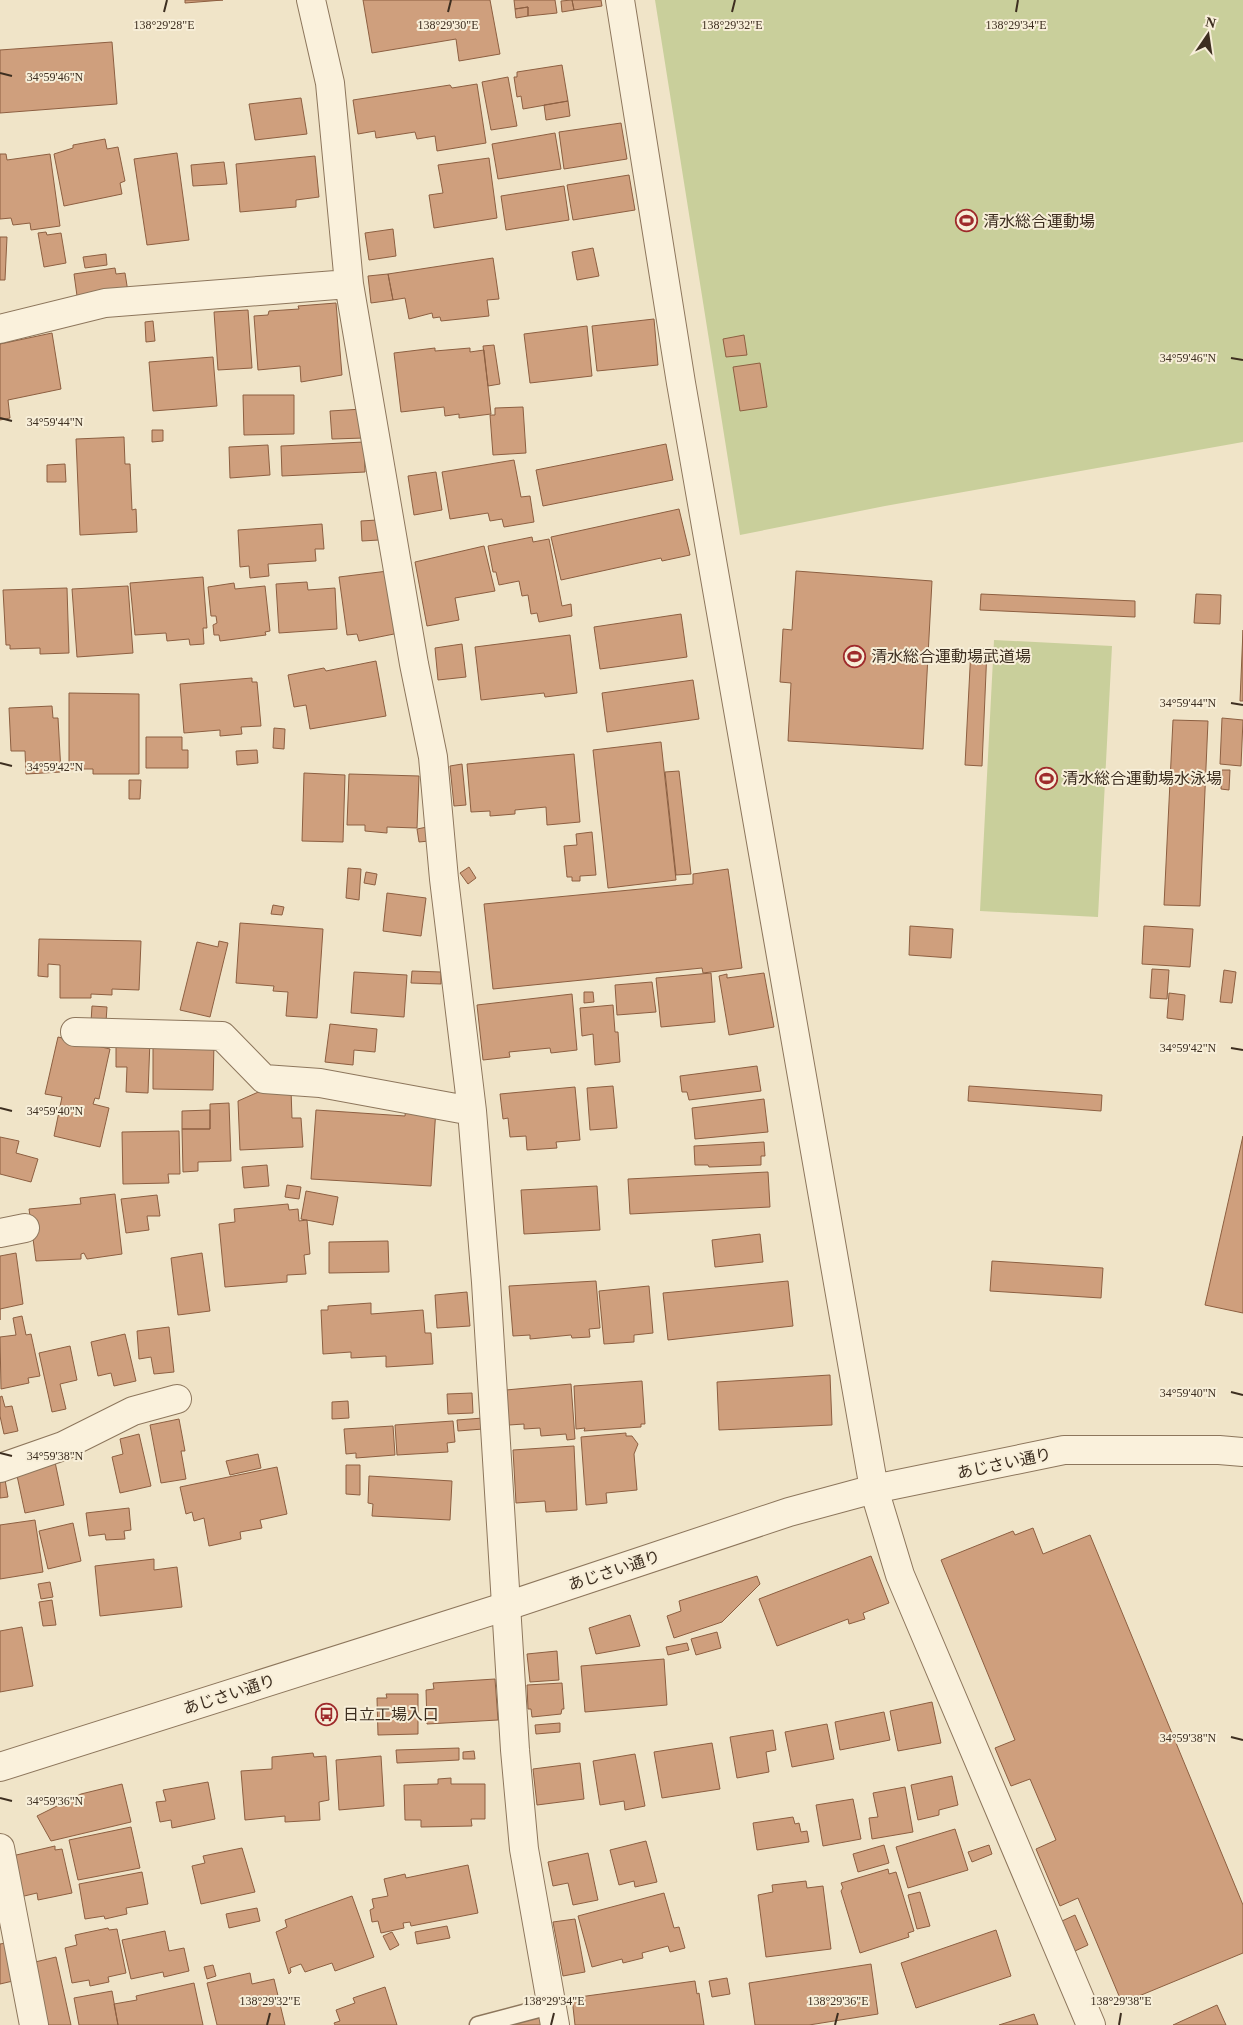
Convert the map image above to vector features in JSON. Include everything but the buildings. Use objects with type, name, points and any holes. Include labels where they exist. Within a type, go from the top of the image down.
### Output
[{"type":"street","points":[[311,0],[330,83],[349,284],[414,664],[433,757],[444,879],[472,1111],[524,1849],[552,2016]]},
{"type":"street","points":[[620,0],[681,383],[874,1489],[900,1575],[1091,2025]]},
{"type":"street","points":[[0,329],[105,303],[349,284]]},
{"type":"street","points":[[75,1032],[222,1036],[264,1079],[320,1083],[472,1111]]},
{"type":"street","points":[[0,1468],[63,1446],[133,1411],[178,1399]]},
{"type":"street","name":"あじさい通り","points":[[0,1767],[507,1606],[789,1512],[874,1489],[1064,1450],[1219,1450],[1243,1452]]},
{"type":"street","points":[[0,1848],[34,2025]]},
{"type":"lane","points":[[478,2025],[552,2016]]},
{"type":"green space","name":"清水総合運動場","points":[[655,0],[1243,0],[1243,442],[885,506],[740,535]]},
{"type":"green space","name":"清水総合運動場水泳場","points":[[994,640],[1112,646],[1098,917],[980,911]]},
{"type":"place","name":"清水総合運動場","points":[[967,221]]},
{"type":"place","name":"清水総合運動場武道場","points":[[855,656]]},
{"type":"place","name":"清水総合運動場水泳場","points":[[1046,778]]},
{"type":"place","name":"日立工場入口","points":[[327,1714]]}]
